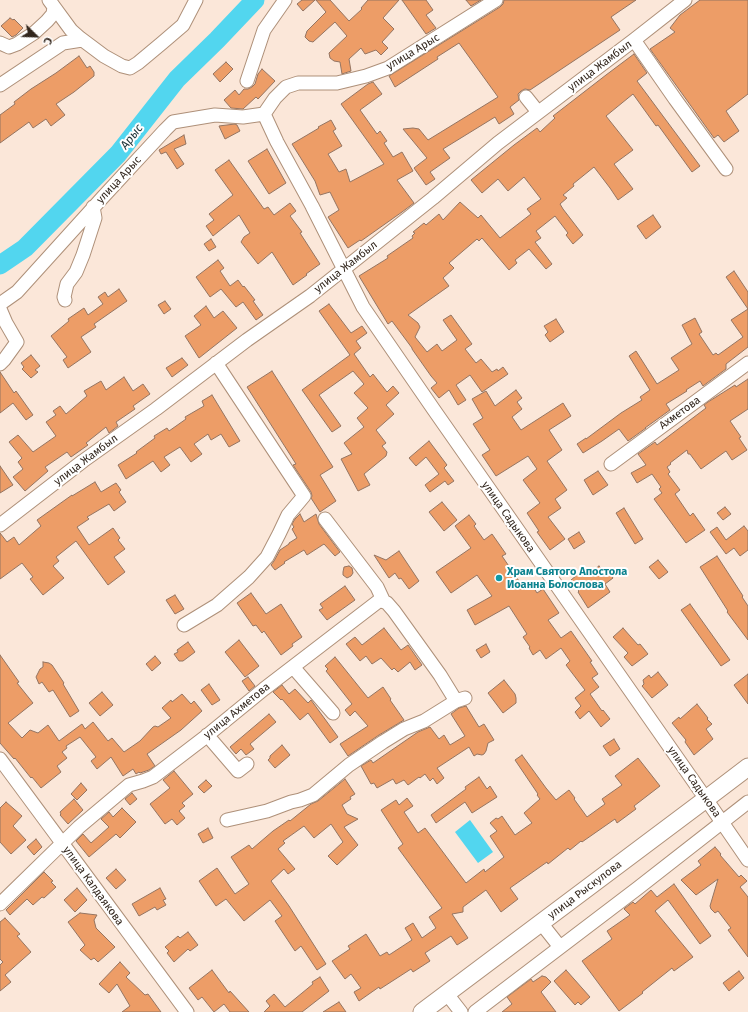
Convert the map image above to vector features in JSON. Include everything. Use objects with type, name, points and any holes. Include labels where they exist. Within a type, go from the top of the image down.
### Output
[{"type":"main road","name":"улица Рыскулова","points":[[422,1012],[748,767]]},
{"type":"street","points":[[52,4],[69,27],[82,40],[104,56],[122,66],[130,68],[138,63],[183,24],[195,0]]},
{"type":"street","points":[[247,81],[264,30],[285,0]]},
{"type":"street","name":"улица Арыс","points":[[0,304],[17,292],[93,207],[173,122],[215,115],[243,117],[264,114],[275,98],[286,88],[298,83],[337,83],[366,76],[388,68],[496,0]]},
{"type":"street","name":"улица Жамбыл","points":[[0,525],[83,461],[310,296],[498,143],[685,0]]},
{"type":"street","points":[[0,42],[9,46],[17,44],[34,33],[53,14],[52,4]]},
{"type":"street","points":[[63,43],[69,27]]},
{"type":"street","points":[[0,85],[63,43],[82,40]]},
{"type":"street","points":[[634,40],[726,169]]},
{"type":"street","points":[[526,98],[538,112]]},
{"type":"street","points":[[264,114],[277,142],[312,206],[343,268]]},
{"type":"street","points":[[65,300],[64,297],[68,284],[76,272],[83,255],[95,218],[93,207]]},
{"type":"street","name":"улица Садыкова","points":[[343,268],[363,308],[748,860]]},
{"type":"street","points":[[0,309],[17,342],[0,364]]},
{"type":"street","points":[[184,625],[217,605],[249,577],[266,557],[288,515],[304,496],[216,363]]},
{"type":"street","name":"Ахметова","points":[[611,464],[748,363]]},
{"type":"street","points":[[227,820],[267,811],[313,795],[350,765],[383,742],[404,729],[424,721],[460,699],[440,675],[387,603],[384,602],[377,587],[325,519]]},
{"type":"street","name":"улица Ахметова","points":[[0,904],[79,828],[129,784],[143,782],[153,777],[380,600],[384,602]]},
{"type":"street","points":[[293,668],[333,713]]},
{"type":"street","points":[[207,735],[238,771],[247,764]]},
{"type":"street","name":"улица Калдаякова","points":[[0,759],[187,1012]]},
{"type":"street","points":[[475,1012],[748,802]]},
{"type":"street","points":[[541,923],[560,947]]},
{"type":"street","points":[[447,994],[461,1012]]},
{"type":"water","points":[[470,820],[493,852],[478,863],[455,832]]},
{"type":"building","points":[[302,0],[315,0],[303,11],[297,4]]},
{"type":"building","points":[[316,0],[330,0],[349,21],[362,9],[361,8],[368,0],[399,0],[383,18],[394,29],[382,42],[388,48],[381,55],[376,50],[365,54],[361,48],[349,59],[351,71],[342,74],[340,62],[334,61],[330,58],[329,53],[347,36],[335,22],[313,42],[309,41],[305,37],[307,31],[326,12]]},
{"type":"building","points":[[402,0],[426,0],[433,10],[426,15],[436,28],[426,34]]},
{"type":"building","points":[[466,0],[481,0],[471,6]]},
{"type":"building","points":[[504,0],[636,0],[611,17],[620,30],[530,90],[525,89],[521,91],[518,94],[519,100],[510,107],[514,114],[499,124],[495,117],[443,149],[450,158],[430,172],[435,179],[426,185],[414,168],[427,158],[403,129],[419,129],[428,140],[498,97],[459,43],[437,57],[438,59],[395,87],[389,76],[500,7]]},
{"type":"building","points":[[700,0],[748,0],[748,94],[726,111],[739,131],[724,142],[718,135],[714,138],[650,49],[675,32],[670,28],[680,15]]},
{"type":"building","points":[[10,18],[13,20],[14,19],[23,28],[12,37],[1,26]]},
{"type":"building","points":[[634,54],[647,73],[637,81],[700,166],[692,172],[658,125],[656,126],[633,94],[606,116],[633,150],[614,164],[633,189],[618,200],[594,167],[573,184],[574,186],[563,195],[567,198],[560,204],[583,235],[573,244],[566,235],[568,233],[555,216],[536,231],[541,238],[535,242],[552,264],[546,269],[529,249],[515,260],[517,263],[509,270],[482,238],[479,241],[477,239],[449,263],[454,268],[443,278],[449,286],[408,315],[418,323],[420,327],[415,337],[427,352],[437,344],[442,351],[457,340],[443,320],[451,315],[472,344],[465,349],[476,363],[481,359],[492,372],[497,369],[498,371],[503,367],[508,374],[482,392],[470,375],[456,385],[466,400],[458,405],[449,390],[439,398],[431,388],[437,383],[392,321],[388,324],[359,276],[388,258],[387,256],[413,238],[412,236],[415,233],[413,232],[424,223],[426,225],[439,214],[443,220],[460,202],[478,218],[481,215],[500,238],[531,214],[527,209],[541,199],[524,177],[508,191],[498,179],[482,193],[471,180],[537,128],[540,132],[555,118],[553,116]]},
{"type":"building","points":[[79,56],[87,68],[90,66],[94,72],[94,76],[56,104],[65,115],[51,126],[46,119],[33,128],[29,122],[0,143],[0,115],[15,104],[14,102],[31,89]]},
{"type":"building","points":[[226,62],[233,69],[220,82],[213,74]]},
{"type":"building","points":[[262,69],[275,81],[258,99],[256,97],[243,109],[231,108],[224,100],[235,90],[239,95],[244,89],[252,87]]},
{"type":"building","points":[[373,82],[382,94],[360,110],[377,134],[380,131],[387,141],[384,143],[393,157],[402,152],[413,171],[397,180],[414,203],[361,241],[360,240],[348,248],[328,217],[339,210],[330,192],[320,195],[315,181],[292,144],[331,120],[336,129],[333,131],[342,146],[328,154],[339,172],[346,169],[350,182],[384,164],[341,104]]},
{"type":"building","points":[[235,124],[240,131],[225,139],[219,126]]},
{"type":"building","points":[[184,135],[186,144],[174,149],[184,164],[177,169],[166,152],[161,154],[159,150]]},
{"type":"building","points":[[267,149],[286,183],[269,194],[248,161]]},
{"type":"building","points":[[229,160],[264,209],[268,207],[274,215],[290,203],[296,211],[290,216],[302,232],[300,233],[320,264],[293,285],[272,252],[258,264],[241,242],[244,237],[250,233],[239,215],[213,236],[206,226],[214,220],[209,214],[233,195],[215,170]]},
{"type":"building","points":[[653,215],[661,227],[646,239],[637,226]]},
{"type":"building","points":[[211,239],[216,247],[209,251],[204,244]]},
{"type":"building","points":[[218,260],[224,268],[220,271],[230,286],[238,280],[255,300],[253,301],[263,315],[256,320],[243,302],[236,307],[221,289],[210,297],[196,277]]},
{"type":"building","points":[[734,271],[748,292],[748,309],[726,277]]},
{"type":"building","points":[[119,289],[127,301],[94,324],[96,327],[81,337],[91,352],[68,368],[63,360],[67,357],[51,336],[69,321],[68,319],[84,308],[88,315],[103,304],[98,297],[105,292],[108,297]]},
{"type":"building","points":[[165,301],[171,309],[164,314],[158,305]]},
{"type":"building","points":[[329,304],[351,333],[362,326],[367,333],[356,341],[361,348],[354,354],[370,377],[373,374],[387,392],[393,386],[399,393],[386,405],[394,414],[376,430],[386,443],[382,446],[387,452],[386,456],[364,474],[370,485],[358,491],[341,459],[352,454],[344,443],[364,427],[357,418],[368,408],[354,393],[364,384],[353,371],[319,395],[341,426],[332,432],[302,390],[350,355],[319,311]]},
{"type":"building","points":[[206,306],[214,318],[223,311],[237,328],[199,358],[185,336],[201,325],[194,316]]},
{"type":"building","points":[[748,309],[748,347],[726,364],[726,369],[703,386],[700,381],[666,404],[670,410],[628,441],[619,429],[583,453],[577,444],[642,400],[640,397],[650,390],[629,356],[636,351],[657,384],[679,370],[671,358],[692,344],[682,325],[695,318],[702,332],[699,334],[713,355],[716,353],[718,355],[743,337],[731,320]]},
{"type":"building","points":[[556,319],[564,332],[550,342],[545,335],[548,332],[544,326]]},
{"type":"building","points":[[31,355],[40,366],[35,370],[38,372],[31,378],[22,369],[24,367],[21,363]]},
{"type":"building","points":[[182,358],[188,365],[172,377],[166,368]]},
{"type":"building","points":[[272,371],[333,467],[320,475],[336,501],[320,512],[311,498],[311,492],[293,465],[296,464],[247,387]]},
{"type":"building","points":[[0,372],[14,393],[16,391],[33,415],[26,420],[13,403],[0,413]]},
{"type":"building","points":[[124,377],[133,391],[143,384],[150,394],[133,406],[135,409],[116,422],[118,426],[109,433],[106,427],[86,443],[88,445],[71,457],[67,452],[45,467],[48,471],[25,491],[13,477],[23,469],[18,462],[22,458],[9,442],[18,435],[33,452],[56,436],[46,422],[56,415],[53,411],[60,406],[66,414],[87,396],[84,391],[101,381],[106,390]]},
{"type":"building","points":[[748,379],[748,409],[730,421],[741,437],[739,438],[747,450],[732,460],[726,451],[701,469],[690,454],[688,454],[687,450],[667,467],[670,472],[668,474],[680,490],[675,494],[690,516],[693,513],[705,530],[686,543],[654,499],[662,493],[659,489],[661,487],[652,474],[637,483],[631,473],[646,465],[638,454],[655,442],[657,445],[706,408],[704,405],[708,402],[735,385],[736,387]]},
{"type":"building","points":[[516,390],[522,398],[517,402],[522,409],[512,417],[521,430],[563,403],[571,416],[549,430],[562,450],[547,461],[567,490],[555,499],[561,508],[548,517],[565,539],[550,550],[537,532],[539,531],[527,513],[540,503],[523,480],[537,469],[528,456],[496,476],[482,455],[490,450],[473,424],[483,418],[472,399],[486,391],[495,406]]},
{"type":"building","points":[[212,395],[240,441],[229,447],[221,434],[211,440],[208,434],[194,444],[202,454],[191,462],[180,447],[164,457],[170,465],[161,472],[153,461],[126,479],[118,465],[137,453],[136,452],[155,438],[154,436],[167,428],[169,431],[186,419],[185,417],[204,406],[202,401]]},
{"type":"building","points":[[429,441],[447,465],[444,468],[454,481],[448,485],[445,481],[430,492],[425,485],[439,474],[426,457],[416,466],[409,458]]},
{"type":"building","points":[[0,466],[13,485],[0,493]]},
{"type":"building","points":[[598,471],[608,485],[593,495],[584,480]]},
{"type":"building","points":[[95,482],[101,492],[116,483],[121,490],[119,492],[126,502],[114,511],[109,504],[87,517],[89,519],[77,527],[89,545],[113,528],[120,538],[118,540],[125,549],[114,557],[125,572],[108,585],[76,541],[56,557],[59,561],[53,566],[64,578],[43,595],[30,579],[33,577],[22,563],[0,579],[0,533],[7,542],[14,537],[19,545],[41,526],[37,520],[72,495]]},
{"type":"building","points":[[442,502],[457,520],[444,531],[429,512]]},
{"type":"building","points":[[725,507],[731,514],[723,520],[717,513]]},
{"type":"building","points":[[624,508],[643,539],[635,544],[616,513]]},
{"type":"building","points":[[300,514],[304,522],[316,514],[319,524],[340,552],[335,556],[324,544],[307,555],[304,550],[284,562],[285,563],[275,570],[271,565],[280,550],[297,538],[292,529],[294,527],[292,524]]},
{"type":"building","points":[[469,515],[476,524],[474,526],[484,540],[492,534],[506,554],[502,556],[521,584],[527,581],[530,582],[537,593],[543,589],[559,613],[548,620],[561,638],[571,631],[592,661],[590,662],[598,674],[592,678],[599,687],[590,694],[602,711],[603,710],[610,719],[601,727],[589,711],[580,719],[575,712],[581,706],[575,698],[585,690],[566,665],[570,661],[561,648],[546,659],[540,650],[533,655],[529,648],[530,647],[523,637],[527,634],[509,606],[475,625],[467,610],[492,596],[477,575],[451,593],[436,572],[471,548],[455,526]]},
{"type":"building","points":[[744,526],[748,531],[748,550],[740,556],[734,548],[726,554],[710,532],[717,527],[726,540]]},
{"type":"building","points":[[579,532],[585,542],[574,549],[568,539]]},
{"type":"building","points":[[399,551],[419,581],[409,589],[401,578],[399,579],[395,573],[389,578],[374,555],[386,560]]},
{"type":"building","points":[[717,556],[748,606],[748,640],[727,612],[728,611],[700,567]]},
{"type":"building","points":[[658,560],[668,572],[659,579],[649,567]]},
{"type":"building","points":[[349,566],[352,568],[353,573],[347,578],[343,575],[343,572],[344,567]]},
{"type":"building","points":[[599,566],[605,573],[608,571],[613,578],[605,584],[610,592],[588,608],[571,580],[582,571],[586,576]]},
{"type":"building","points":[[345,586],[355,600],[327,620],[319,610],[323,608],[320,604]]},
{"type":"building","points":[[251,593],[266,614],[281,604],[302,637],[281,655],[264,631],[262,633],[256,625],[253,626],[237,603]]},
{"type":"building","points":[[175,595],[184,609],[175,614],[166,600]]},
{"type":"building","points":[[690,604],[730,660],[721,666],[681,610]]},
{"type":"building","points":[[384,628],[401,650],[408,645],[422,665],[415,670],[410,662],[398,672],[394,668],[392,670],[381,658],[372,664],[366,656],[360,661],[346,644],[355,637],[362,645]]},
{"type":"building","points":[[623,628],[648,654],[632,666],[624,657],[628,653],[613,637]]},
{"type":"building","points":[[239,640],[259,666],[245,677],[225,652]]},
{"type":"building","points":[[188,642],[195,652],[183,661],[179,661],[174,654]]},
{"type":"building","points":[[486,644],[490,652],[481,658],[476,650]]},
{"type":"building","points":[[0,655],[19,682],[17,683],[33,703],[8,723],[22,738],[30,730],[38,733],[48,725],[59,741],[82,724],[85,729],[93,722],[108,741],[112,738],[124,752],[140,741],[153,727],[158,727],[171,718],[162,708],[171,700],[172,702],[182,694],[191,704],[194,701],[202,711],[181,730],[147,754],[155,766],[149,770],[136,774],[133,769],[123,776],[111,757],[97,769],[91,761],[96,757],[80,737],[66,746],[67,748],[62,752],[67,758],[57,766],[61,772],[41,788],[0,743]]},
{"type":"building","points":[[155,656],[161,663],[152,671],[146,664]]},
{"type":"building","points":[[335,657],[368,698],[383,687],[404,720],[348,756],[340,744],[368,726],[355,711],[350,716],[345,710],[352,704],[326,671],[328,669],[325,666]]},
{"type":"building","points":[[43,662],[52,665],[64,683],[63,684],[79,711],[70,717],[53,690],[49,692],[42,682],[39,684],[36,677],[40,669],[43,667]]},
{"type":"building","points":[[658,672],[668,685],[652,698],[642,686],[644,684],[643,680],[649,675],[651,678]]},
{"type":"building","points":[[748,674],[748,704],[734,685]]},
{"type":"building","points":[[248,677],[255,686],[249,691],[242,681]]},
{"type":"building","points":[[504,680],[515,694],[516,703],[503,713],[488,693]]},
{"type":"building","points":[[209,684],[220,700],[212,705],[201,690]]},
{"type":"building","points":[[282,685],[289,694],[295,689],[308,703],[311,700],[338,737],[330,743],[308,713],[300,720],[282,699],[281,700],[273,692]]},
{"type":"building","points":[[102,692],[113,705],[100,716],[89,703]]},
{"type":"building","points":[[697,704],[712,724],[706,729],[713,739],[694,755],[685,742],[686,740],[672,723],[679,717],[680,719]]},
{"type":"building","points":[[466,706],[479,727],[484,724],[494,740],[488,743],[484,754],[477,754],[474,756],[469,747],[437,768],[444,778],[437,784],[433,778],[430,781],[425,774],[408,785],[404,780],[396,784],[393,779],[377,788],[374,783],[371,784],[361,766],[371,760],[373,763],[418,732],[430,727],[439,739],[444,735],[450,745],[465,736],[451,714],[459,708]]},
{"type":"building","points":[[269,714],[276,722],[250,744],[254,749],[246,755],[241,749],[236,754],[230,747]]},
{"type":"building","points":[[614,739],[620,749],[610,756],[603,746]]},
{"type":"building","points":[[282,745],[290,755],[275,768],[268,760],[270,756]]},
{"type":"building","points":[[522,755],[556,800],[569,790],[587,817],[605,804],[602,799],[622,785],[615,776],[638,758],[660,786],[634,806],[636,809],[617,823],[615,819],[570,850],[568,848],[548,864],[547,862],[510,888],[518,899],[501,912],[486,890],[463,907],[463,912],[452,914],[468,938],[457,945],[451,936],[425,953],[430,961],[413,972],[411,969],[380,989],[379,987],[359,1001],[354,992],[361,988],[351,974],[345,979],[332,961],[350,949],[348,946],[366,934],[380,956],[387,952],[389,955],[412,940],[405,928],[413,923],[422,938],[436,928],[429,917],[442,908],[398,848],[403,844],[381,810],[396,800],[399,805],[407,798],[413,806],[404,812],[418,833],[425,828],[466,883],[484,869],[485,872],[504,857],[490,836],[497,831],[490,823],[496,818],[498,819],[502,816],[515,835],[532,823],[524,813],[540,799],[515,760]]},
{"type":"building","points":[[174,771],[193,794],[182,803],[185,806],[179,811],[185,818],[177,825],[172,819],[165,824],[150,804],[170,788],[163,780]]},
{"type":"building","points":[[479,777],[487,789],[490,786],[497,797],[472,813],[465,802],[436,823],[431,815],[466,789],[465,787]]},
{"type":"building","points":[[345,779],[355,794],[350,797],[351,799],[342,805],[347,814],[358,819],[344,827],[358,845],[337,865],[328,856],[343,842],[331,824],[314,838],[304,826],[283,841],[285,843],[278,849],[295,869],[288,874],[284,869],[271,881],[326,964],[317,970],[301,946],[295,951],[275,921],[282,916],[270,900],[244,921],[226,899],[216,906],[199,881],[217,868],[235,894],[249,884],[231,857],[249,845],[252,849],[273,831],[289,820],[290,821],[311,804],[318,801]]},
{"type":"building","points":[[206,780],[212,786],[204,793],[198,787]]},
{"type":"building","points":[[81,783],[87,790],[77,800],[71,794]]},
{"type":"building","points":[[132,793],[137,799],[130,805],[125,799]]},
{"type":"building","points":[[74,799],[83,810],[68,824],[60,815],[60,812]]},
{"type":"building","points":[[6,802],[22,816],[13,826],[26,840],[11,854],[0,842],[0,808]]},
{"type":"building","points":[[122,808],[136,822],[120,838],[116,834],[89,857],[76,841],[83,834],[91,843],[109,827],[101,819],[109,812],[113,817]]},
{"type":"building","points":[[208,828],[213,838],[203,843],[198,834]]},
{"type":"building","points":[[36,839],[42,847],[34,855],[27,847]]},
{"type":"building","points":[[715,847],[739,877],[741,875],[747,881],[740,887],[748,897],[748,957],[728,930],[731,928],[718,911],[715,913],[711,909],[710,906],[718,879],[696,895],[681,880],[701,865],[698,861]]},
{"type":"building","points":[[116,869],[126,880],[116,889],[106,878]]},
{"type":"building","points":[[44,872],[53,881],[51,882],[56,887],[44,898],[42,897],[33,905],[27,899],[10,915],[6,910]]},
{"type":"building","points":[[674,884],[711,936],[700,944],[668,900],[655,911],[693,957],[674,971],[672,968],[619,1011],[582,961],[612,939],[607,931],[630,915],[624,909],[625,908],[633,902],[635,904],[651,890],[657,897]]},
{"type":"building","points":[[77,888],[87,900],[75,912],[64,900]]},
{"type":"building","points":[[160,888],[166,899],[163,900],[166,905],[157,910],[155,907],[139,916],[132,904]]},
{"type":"building","points":[[80,913],[97,915],[94,920],[96,928],[115,947],[98,962],[94,958],[91,960],[80,950],[85,945],[68,922]]},
{"type":"building","points":[[5,918],[20,934],[17,936],[31,952],[5,975],[11,982],[0,991],[0,965],[3,962],[0,959],[0,922]]},
{"type":"building","points":[[188,932],[198,945],[190,951],[188,949],[174,962],[167,953],[169,951],[165,947],[178,936],[180,938]]},
{"type":"building","points":[[120,962],[130,973],[126,977],[145,995],[148,994],[161,1012],[122,1012],[130,1006],[117,984],[109,993],[99,984]]},
{"type":"building","points":[[212,970],[229,993],[230,991],[249,1012],[230,1012],[224,1004],[214,1012],[202,997],[198,1000],[189,988]]},
{"type":"building","points":[[566,970],[590,997],[581,1005],[578,1002],[575,1005],[554,981]]},
{"type":"building","points":[[739,971],[744,978],[729,991],[723,983]]},
{"type":"building","points":[[542,976],[546,977],[551,982],[541,992],[556,1012],[502,1012],[512,1004],[507,997],[531,979],[533,982]]},
{"type":"building","points":[[320,977],[329,991],[302,1012],[264,1012],[270,1006],[266,1001],[274,994],[285,1007],[313,984],[312,982]]},
{"type":"building","points":[[339,1002],[346,1012],[323,1012]]},
{"type":"waterway","name":"Арыс","points":[[0,265],[25,248],[118,154],[177,79],[255,0]]},
{"type":"place","name":"Храм Святого Апостола Иоанна Болослова","points":[[499,578]]}]
